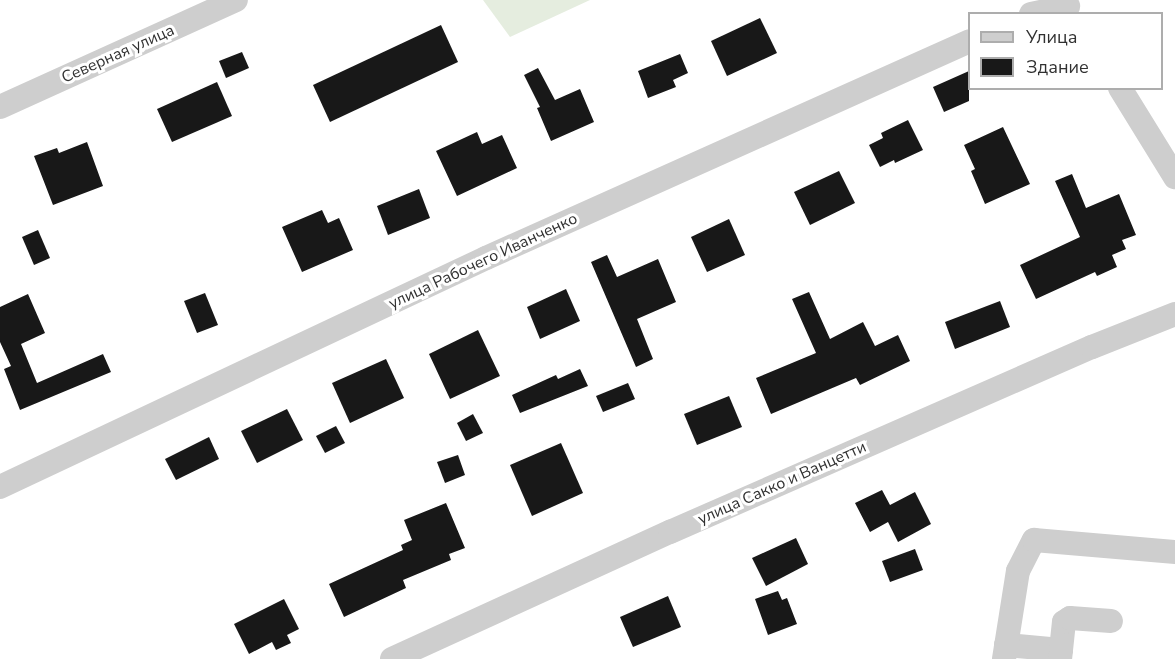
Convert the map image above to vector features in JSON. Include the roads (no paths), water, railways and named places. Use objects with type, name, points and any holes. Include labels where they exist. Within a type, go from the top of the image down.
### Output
[{"type":"street","name":"Северная улица","points":[[0,107],[236,0]]},
{"type":"street","points":[[1040,12],[1069,6]]},
{"type":"street","name":"улица Рабочего Иванченко","points":[[0,486],[476,263],[968,41]]},
{"type":"street","points":[[1121,90],[1172,169]]},
{"type":"street","name":"улица Сакко и Ванцетти","points":[[392,659],[670,532],[1092,347],[1175,314]]},
{"type":"street","points":[[1111,621],[1070,618],[1064,622],[1061,654],[1005,652],[1018,571],[1034,540],[1175,552]]}]
